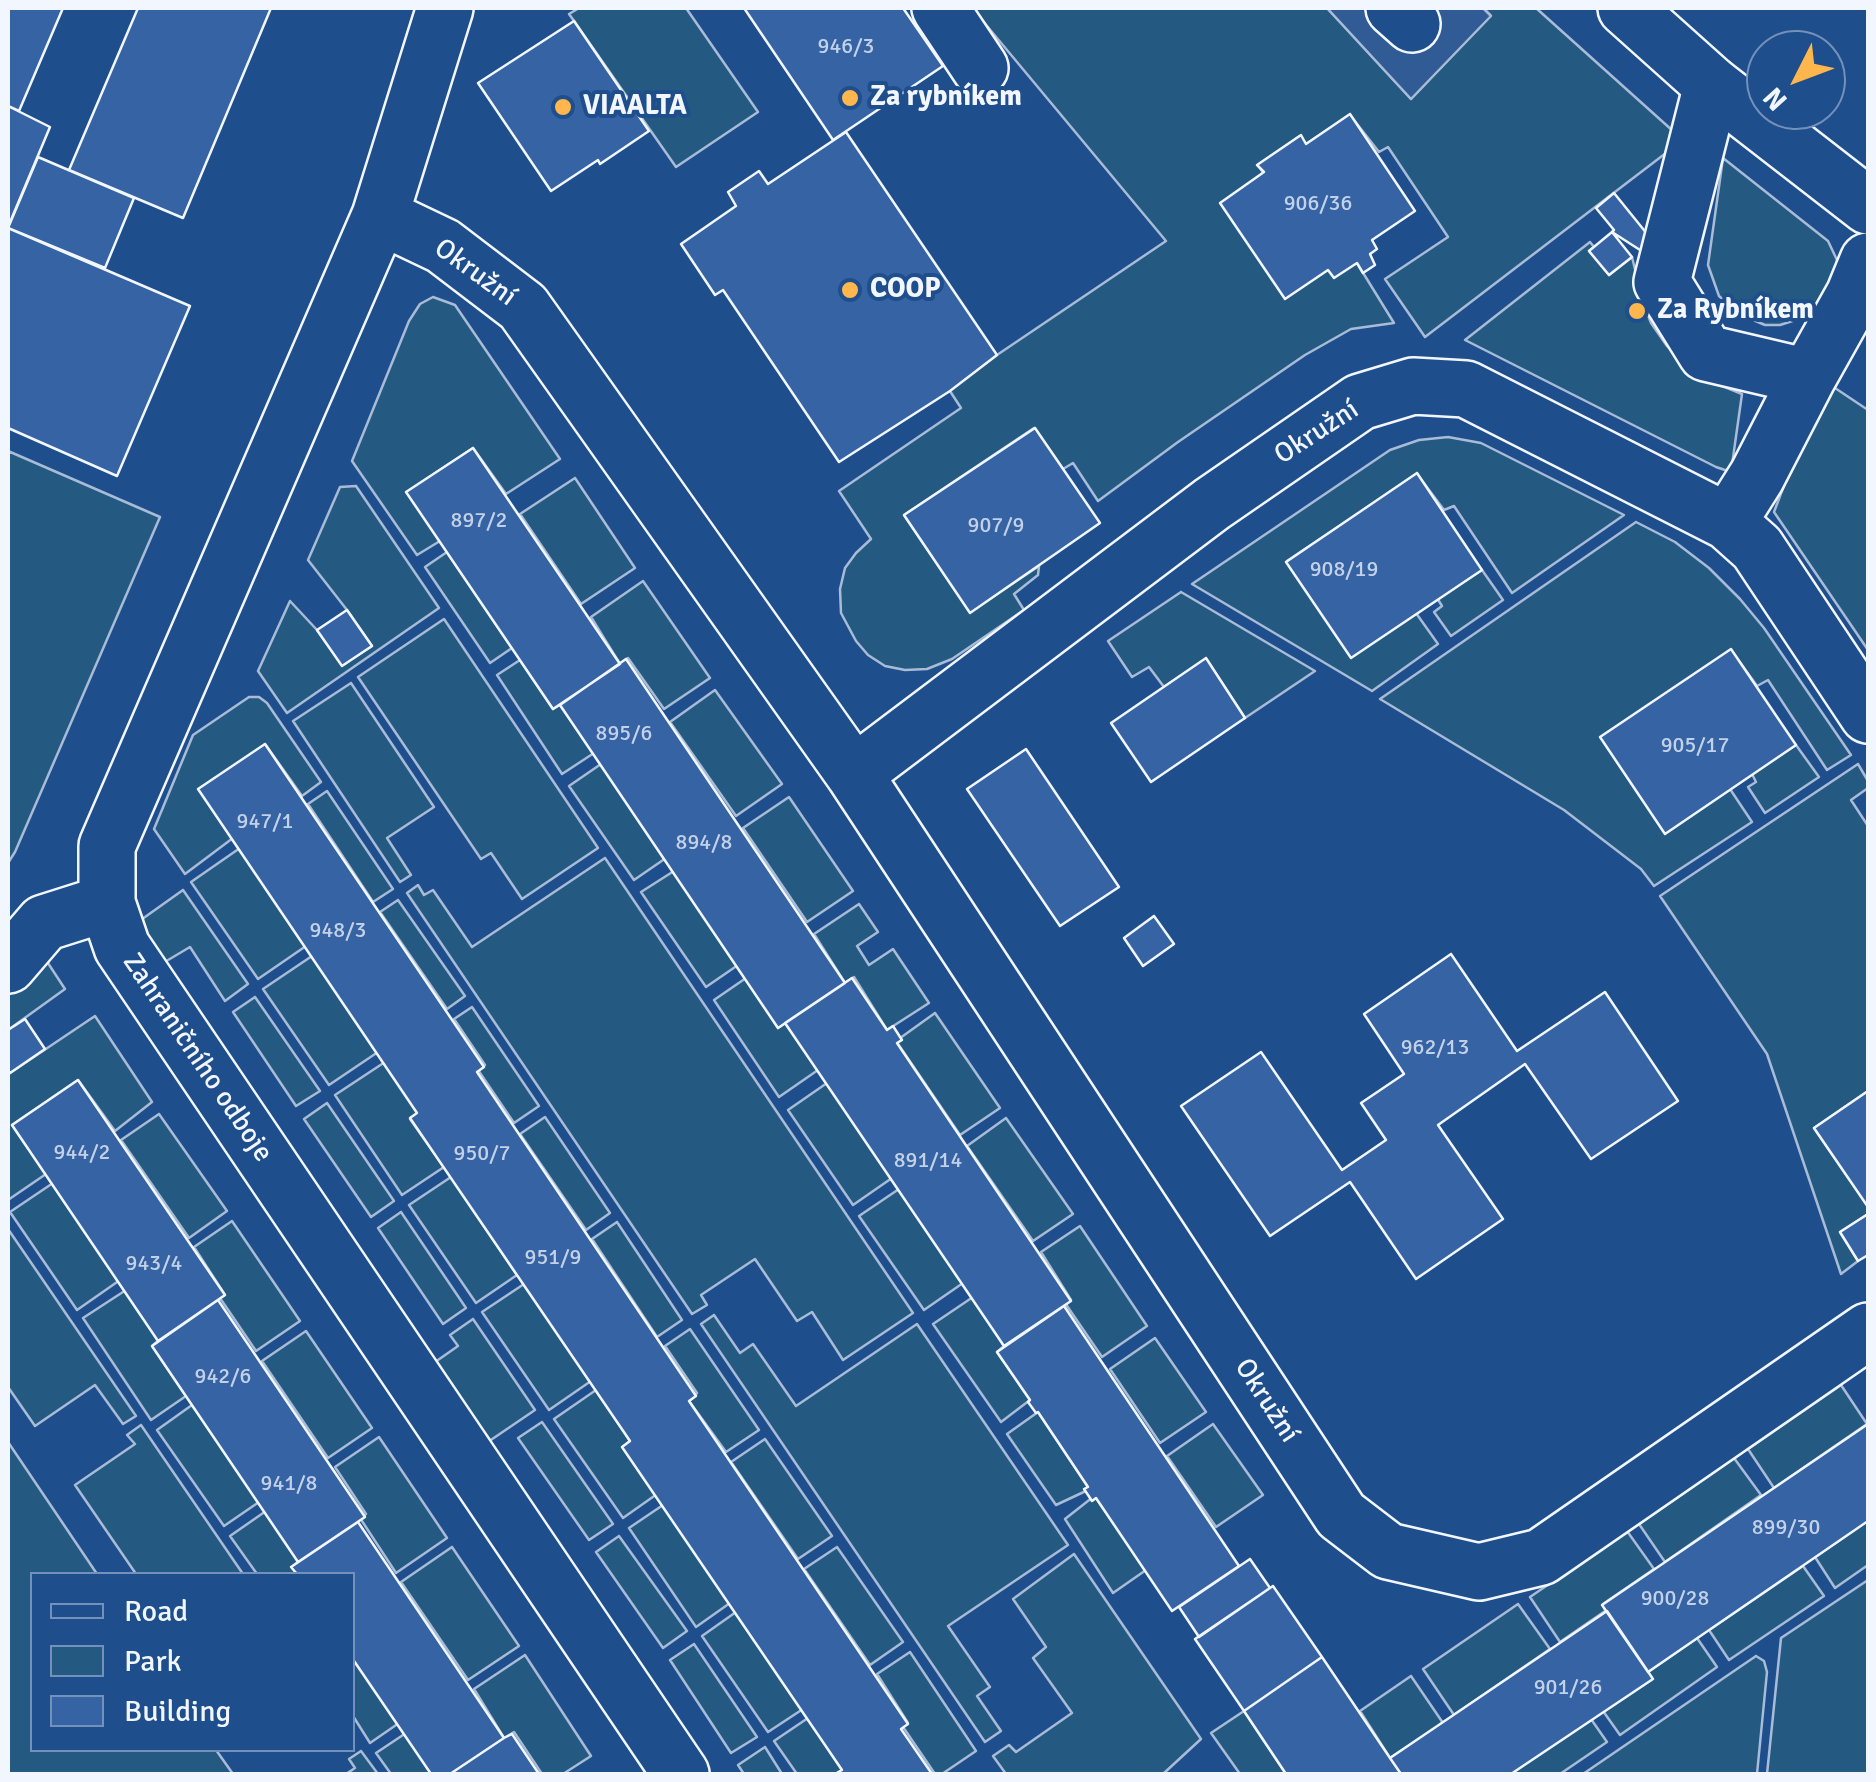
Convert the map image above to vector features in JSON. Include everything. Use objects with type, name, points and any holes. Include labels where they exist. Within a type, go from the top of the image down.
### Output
[{"type":"street","points":[[380,216],[445,8]]},
{"type":"street","points":[[940,8],[980,68]]},
{"type":"street","points":[[1626,8],[1712,85],[1868,206]]},
{"type":"street","points":[[1712,85],[1662,282],[1706,352],[1808,377]]},
{"type":"street","name":"Okružní","points":[[380,216],[443,246],[523,308],[854,774],[1341,1516],[1388,1551],[1479,1572],[1541,1557],[1868,1331]]},
{"type":"street","name":"Zahraničního odboje","points":[[380,216],[106,846],[107,904],[122,947],[680,1774]]},
{"type":"street","points":[[1728,522],[1757,476],[1854,295],[1868,261]]},
{"type":"street","name":"Okružní","points":[[854,774],[1212,504],[1360,402],[1413,386],[1466,389],[1728,522],[1757,548],[1868,715]]},
{"type":"street","points":[[8,965],[44,923],[107,904]]},
{"type":"green space","points":[[579,8],[686,8],[758,112],[676,167],[569,14]]},
{"type":"green space","points":[[972,8],[1327,8],[1411,99],[1490,15],[1483,8],[1536,8],[1683,140],[1425,337],[1385,279],[1448,237],[1388,147],[1379,152],[1350,115],[1306,144],[1300,136],[1258,165],[1328,270],[1357,263],[1394,323],[1351,329],[1305,355],[1098,501],[1073,463],[1063,469],[1034,428],[904,515],[970,612],[1039,566],[1038,575],[1014,594],[1024,610],[952,659],[927,669],[905,670],[885,666],[868,655],[841,613],[840,589],[845,568],[871,539],[839,491],[961,408],[948,388],[1166,241]]},
{"type":"green space","points":[[1723,158],[1828,241],[1837,260],[1837,277],[1821,304],[1805,317],[1765,325],[1739,314],[1719,296],[1708,265]]},
{"type":"green space","points":[[1590,242],[1594,247],[1589,251],[1609,275],[1632,257],[1651,323],[1686,366],[1742,394],[1731,472],[1465,340]]},
{"type":"green space","points":[[433,297],[455,305],[560,459],[506,494],[473,448],[407,492],[440,541],[417,555],[352,461],[409,321],[420,304]]},
{"type":"green space","points":[[1829,384],[1868,410],[1868,650],[1774,512],[1818,396]]},
{"type":"green space","points":[[1448,437],[1481,443],[1624,515],[1512,593],[1454,506],[1444,510],[1417,474],[1287,561],[1416,613],[1438,644],[1372,691],[1192,584],[1390,450],[1419,440]]},
{"type":"green space","points":[[8,451],[160,517],[8,863]]},
{"type":"green space","points":[[575,478],[635,568],[581,604],[520,514]]},
{"type":"green space","points":[[356,486],[439,608],[287,713],[258,671],[290,601],[342,665],[372,646],[308,560],[340,487]]},
{"type":"green space","points":[[1636,522],[1675,542],[1740,599],[1851,755],[1827,770],[1768,680],[1757,686],[1731,650],[1730,789],[1752,822],[1654,886],[1641,869],[1564,810],[1380,699]]},
{"type":"green space","points":[[447,552],[512,648],[490,663],[425,567]]},
{"type":"green space","points":[[1482,570],[1503,600],[1451,636],[1434,612],[1442,606],[1437,598]]},
{"type":"green space","points":[[643,581],[710,678],[664,709],[628,658],[620,664],[591,617]]},
{"type":"green space","points":[[1181,592],[1315,671],[1245,718],[1206,659],[1164,687],[1149,667],[1132,677],[1108,641]]},
{"type":"green space","points":[[444,619],[598,848],[522,899],[491,853],[481,859],[358,677]]},
{"type":"green space","points":[[520,660],[553,709],[560,705],[594,753],[562,774],[497,675]]},
{"type":"green space","points":[[351,683],[434,807],[387,838],[411,875],[400,882],[293,721]]},
{"type":"green space","points":[[715,690],[782,784],[736,816],[670,722]]},
{"type":"green space","points":[[249,697],[259,697],[267,703],[321,782],[302,796],[265,744],[233,838],[185,874],[154,829],[193,735]]},
{"type":"green space","points":[[1796,745],[1819,777],[1765,813],[1748,787],[1756,782],[1752,774]]},
{"type":"green space","points":[[601,764],[666,858],[634,880],[569,786]]},
{"type":"green space","points":[[1858,764],[1868,781],[1868,788],[1851,800],[1868,826],[1868,1091],[1814,1128],[1868,1206],[1868,1214],[1840,1232],[1858,1261],[1841,1274],[1767,1054],[1660,896]]},
{"type":"green space","points":[[327,791],[393,889],[373,902],[308,804]]},
{"type":"green space","points":[[789,797],[853,891],[807,922],[743,828]]},
{"type":"green space","points":[[240,848],[306,946],[258,979],[191,882]]},
{"type":"green space","points":[[605,858],[913,1313],[843,1360],[812,1312],[797,1321],[755,1259],[701,1295],[707,1305],[692,1314],[407,893],[418,885],[424,895],[433,890],[472,947]]},
{"type":"green space","points":[[674,871],[738,965],[706,987],[641,892]]},
{"type":"green space","points":[[183,890],[248,984],[225,1001],[190,947],[158,966],[138,922]]},
{"type":"green space","points":[[398,900],[465,996],[447,1009],[380,912]]},
{"type":"green space","points":[[859,904],[878,932],[857,946],[869,965],[893,949],[929,1003],[887,1030],[854,977],[845,983],[814,934]]},
{"type":"green space","points":[[42,954],[65,989],[8,1030],[8,988]]},
{"type":"green space","points":[[312,956],[378,1052],[329,1085],[263,989]]},
{"type":"green space","points":[[746,978],[778,1028],[785,1023],[818,1070],[779,1097],[714,1000]]},
{"type":"green space","points":[[255,997],[320,1091],[296,1106],[233,1012]]},
{"type":"green space","points":[[472,1007],[539,1106],[514,1123],[478,1070],[485,1065],[454,1019]]},
{"type":"green space","points":[[935,1013],[1000,1108],[960,1135],[896,1041]]},
{"type":"green space","points":[[95,1016],[152,1102],[115,1131],[78,1080],[12,1125],[46,1174],[8,1200],[8,1070],[10,1073]]},
{"type":"green space","points":[[385,1062],[419,1112],[410,1119],[444,1167],[402,1195],[335,1095]]},
{"type":"green space","points":[[827,1083],[892,1178],[853,1205],[788,1110]]},
{"type":"green space","points":[[327,1103],[394,1201],[371,1217],[304,1119]]},
{"type":"green space","points":[[159,1114],[227,1211],[189,1238],[121,1140]]},
{"type":"green space","points":[[545,1117],[610,1213],[586,1230],[520,1134]]},
{"type":"green space","points":[[1006,1118],[1073,1214],[1033,1241],[967,1146]]},
{"type":"green space","points":[[451,1177],[517,1275],[476,1303],[409,1205]]},
{"type":"green space","points":[[53,1183],[120,1280],[77,1310],[10,1212]]},
{"type":"green space","points":[[899,1189],[963,1283],[924,1310],[859,1216]]},
{"type":"green space","points":[[401,1212],[466,1308],[443,1324],[378,1228]]},
{"type":"green space","points":[[232,1221],[300,1321],[256,1351],[220,1298],[225,1295],[194,1247]]},
{"type":"green space","points":[[617,1222],[682,1320],[657,1337],[592,1239]]},
{"type":"green space","points":[[1080,1226],[1147,1326],[1102,1357],[1065,1303],[1071,1300],[1041,1252]]},
{"type":"green space","points":[[8,1229],[136,1416],[123,1424],[95,1385],[35,1426],[8,1387]]},
{"type":"green space","points":[[524,1284],[591,1381],[549,1410],[482,1312]]},
{"type":"green space","points":[[126,1290],[159,1340],[152,1346],[186,1396],[151,1420],[83,1318]]},
{"type":"green space","points":[[973,1297],[1004,1346],[997,1352],[1030,1400],[1001,1422],[933,1324]]},
{"type":"green space","points":[[714,1315],[740,1353],[753,1344],[796,1406],[917,1324],[1068,1545],[948,1626],[990,1687],[977,1696],[1001,1731],[985,1742],[701,1324]]},
{"type":"green space","points":[[473,1319],[535,1410],[482,1446],[428,1367],[458,1346],[450,1335]]},
{"type":"green space","points":[[690,1329],[759,1430],[726,1452],[689,1401],[697,1393],[665,1346]]},
{"type":"green space","points":[[306,1331],[372,1428],[328,1458],[262,1361]]},
{"type":"green space","points":[[1155,1338],[1206,1412],[1160,1443],[1110,1369]]},
{"type":"green space","points":[[1841,1385],[1867,1424],[1774,1488],[1748,1449]]},
{"type":"green space","points":[[596,1390],[630,1441],[623,1447],[657,1494],[623,1518],[554,1419]]},
{"type":"green space","points":[[192,1405],[259,1502],[224,1526],[157,1430]]},
{"type":"green space","points":[[1038,1412],[1088,1487],[1056,1505],[1007,1434]]},
{"type":"green space","points":[[542,1422],[613,1524],[589,1540],[518,1438]]},
{"type":"green space","points":[[1213,1424],[1263,1495],[1216,1527],[1167,1456]]},
{"type":"green space","points":[[141,1425],[242,1572],[135,1572],[75,1485],[135,1444],[127,1435]]},
{"type":"green space","points":[[379,1437],[447,1538],[396,1573],[360,1518],[366,1514],[335,1467]]},
{"type":"green space","points":[[765,1439],[832,1536],[798,1559],[731,1462]]},
{"type":"green space","points":[[8,1442],[96,1572],[30,1572],[30,1752],[217,1752],[233,1774],[8,1774]]},
{"type":"green space","points":[[1734,1458],[1761,1495],[1665,1562],[1639,1524]]},
{"type":"green space","points":[[1093,1497],[1146,1570],[1113,1593],[1065,1519]]},
{"type":"green space","points":[[663,1505],[730,1603],[696,1627],[629,1528]]},
{"type":"green space","points":[[266,1511],[300,1560],[292,1567],[296,1572],[256,1572],[230,1536]]},
{"type":"green space","points":[[1868,1520],[1868,1565],[1835,1588],[1815,1557]]},
{"type":"green space","points":[[1627,1531],[1654,1569],[1603,1604],[1608,1609],[1560,1642],[1530,1597]]},
{"type":"green space","points":[[619,1536],[687,1631],[663,1648],[596,1552]]},
{"type":"green space","points":[[452,1547],[519,1646],[468,1680],[401,1582]]},
{"type":"green space","points":[[837,1547],[903,1642],[870,1665],[804,1569]]},
{"type":"green space","points":[[1074,1554],[1201,1739],[1163,1774],[1006,1774],[993,1756],[1009,1745],[1016,1752],[1072,1713],[1033,1658],[1046,1647],[1013,1599]]},
{"type":"green space","points":[[1803,1566],[1824,1596],[1729,1660],[1709,1630]]},
{"type":"green space","points":[[1868,1580],[1868,1774],[1767,1774],[1781,1638]]},
{"type":"green space","points":[[1518,1604],[1550,1649],[1454,1715],[1423,1669]]},
{"type":"green space","points":[[736,1612],[803,1709],[768,1732],[702,1636]]},
{"type":"green space","points":[[1697,1638],[1717,1667],[1620,1735],[1603,1711],[1648,1672]]},
{"type":"green space","points":[[694,1644],[757,1737],[731,1753],[670,1660]]},
{"type":"green space","points":[[910,1652],[976,1751],[942,1774],[935,1774],[903,1727],[908,1723],[877,1674]]},
{"type":"green space","points":[[525,1655],[591,1756],[563,1774],[542,1774],[514,1732],[504,1738],[474,1689]]},
{"type":"green space","points":[[1756,1656],[1764,1661],[1767,1672],[1757,1774],[1583,1774]]},
{"type":"green space","points":[[355,1659],[399,1723],[370,1743],[355,1719]]},
{"type":"green space","points":[[1411,1676],[1443,1723],[1390,1758],[1360,1711]]},
{"type":"green space","points":[[1244,1711],[1286,1774],[1240,1774],[1211,1733]]},
{"type":"green space","points":[[808,1718],[842,1770],[835,1774],[797,1774],[774,1741]]},
{"type":"green space","points":[[1591,1719],[1607,1742],[1560,1774],[1510,1774]]},
{"type":"green space","points":[[406,1733],[432,1774],[391,1774],[376,1753]]},
{"type":"green space","points":[[765,1747],[782,1774],[744,1774],[738,1765]]},
{"type":"green space","points":[[361,1751],[378,1774],[346,1774],[355,1768],[349,1759]]},
{"type":"shaded area","points":[[1327,8],[1483,8],[1491,16],[1411,99]]},
{"type":"building","points":[[8,8],[63,8],[19,111],[8,106]]},
{"type":"building","points":[[138,8],[271,8],[183,218],[69,170]]},
{"type":"building","name":"Za rybníkem","points":[[744,8],[903,8],[943,66],[833,140]]},
{"type":"building","name":"VIAALTA","points":[[574,21],[649,131],[551,191],[478,83]]},
{"type":"building","points":[[8,106],[50,127],[8,227]]},
{"type":"building","points":[[1350,114],[1415,211],[1372,240],[1377,249],[1370,254],[1375,265],[1363,273],[1357,263],[1334,278],[1328,270],[1285,299],[1220,203],[1264,172],[1257,165],[1301,135],[1306,144]]},
{"type":"building","points":[[846,132],[997,355],[950,391],[839,462],[723,290],[715,295],[681,244],[736,206],[728,192],[759,171],[768,184]]},
{"type":"building","points":[[38,157],[134,198],[105,268],[8,228]]},
{"type":"building","points":[[1614,193],[1652,240],[1640,250],[1612,232],[1596,208]]},
{"type":"building","points":[[8,228],[190,306],[117,476],[8,428]]},
{"type":"building","points":[[1612,232],[1632,257],[1609,275],[1589,251]]},
{"type":"building","points":[[1035,428],[1100,523],[970,613],[904,515]]},
{"type":"building","points":[[473,448],[620,664],[553,709],[406,492]]},
{"type":"building","points":[[1417,473],[1482,570],[1351,658],[1286,562]]},
{"type":"building","points":[[347,610],[372,646],[342,666],[317,630]]},
{"type":"building","points":[[1731,649],[1796,745],[1665,834],[1600,737]]},
{"type":"building","points":[[1206,658],[1245,718],[1151,782],[1111,723]]},
{"type":"building","points":[[626,659],[845,983],[778,1028],[560,705]]},
{"type":"building","points":[[265,744],[484,1067],[477,1072],[696,1396],[689,1401],[908,1724],[901,1729],[932,1774],[835,1774],[842,1770],[622,1447],[630,1441],[410,1118],[417,1113],[198,789]]},
{"type":"building","points":[[1026,749],[1119,887],[1060,926],[967,789]]},
{"type":"building","points":[[1154,916],[1174,944],[1143,966],[1124,938]]},
{"type":"building","points":[[1451,954],[1517,1051],[1605,992],[1678,1101],[1591,1159],[1525,1064],[1438,1125],[1503,1219],[1416,1279],[1350,1182],[1270,1236],[1181,1106],[1261,1052],[1342,1170],[1386,1140],[1361,1103],[1404,1074],[1364,1014]]},
{"type":"building","points":[[852,978],[887,1030],[893,1026],[902,1040],[897,1043],[1071,1301],[1004,1346],[785,1023]]},
{"type":"building","points":[[25,1019],[45,1049],[10,1073],[8,1030]]},
{"type":"building","points":[[78,1080],[225,1295],[158,1341],[12,1125]]},
{"type":"building","points":[[1868,1091],[1868,1207],[1814,1128]]},
{"type":"building","points":[[1868,1214],[1868,1255],[1858,1261],[1840,1232]]},
{"type":"building","points":[[218,1300],[365,1517],[298,1562],[152,1346]]},
{"type":"building","points":[[1064,1306],[1239,1566],[1172,1611],[1096,1498],[1092,1501],[1084,1489],[1088,1487],[997,1352]]},
{"type":"building","points":[[1868,1424],[1868,1521],[1648,1672],[1602,1605]]},
{"type":"building","points":[[358,1522],[504,1738],[450,1774],[431,1774],[355,1662],[355,1572],[295,1572],[291,1567]]},
{"type":"building","points":[[1250,1559],[1270,1588],[1199,1637],[1179,1607]]},
{"type":"building","points":[[1273,1586],[1322,1657],[1244,1711],[1195,1639]]},
{"type":"building","points":[[1607,1611],[1653,1679],[1511,1774],[1401,1774],[1390,1758]]},
{"type":"building","points":[[1322,1657],[1401,1774],[1286,1774],[1244,1711]]},
{"type":"building","points":[[512,1734],[539,1774],[450,1774],[504,1738]]},
{"type":"place","name":"Za rybníkem","points":[[850,98]]},
{"type":"place","name":"VIAALTA","points":[[563,107]]},
{"type":"place","name":"COOP","points":[[850,290]]},
{"type":"place","name":"Za Rybníkem","points":[[1637,311]]}]
